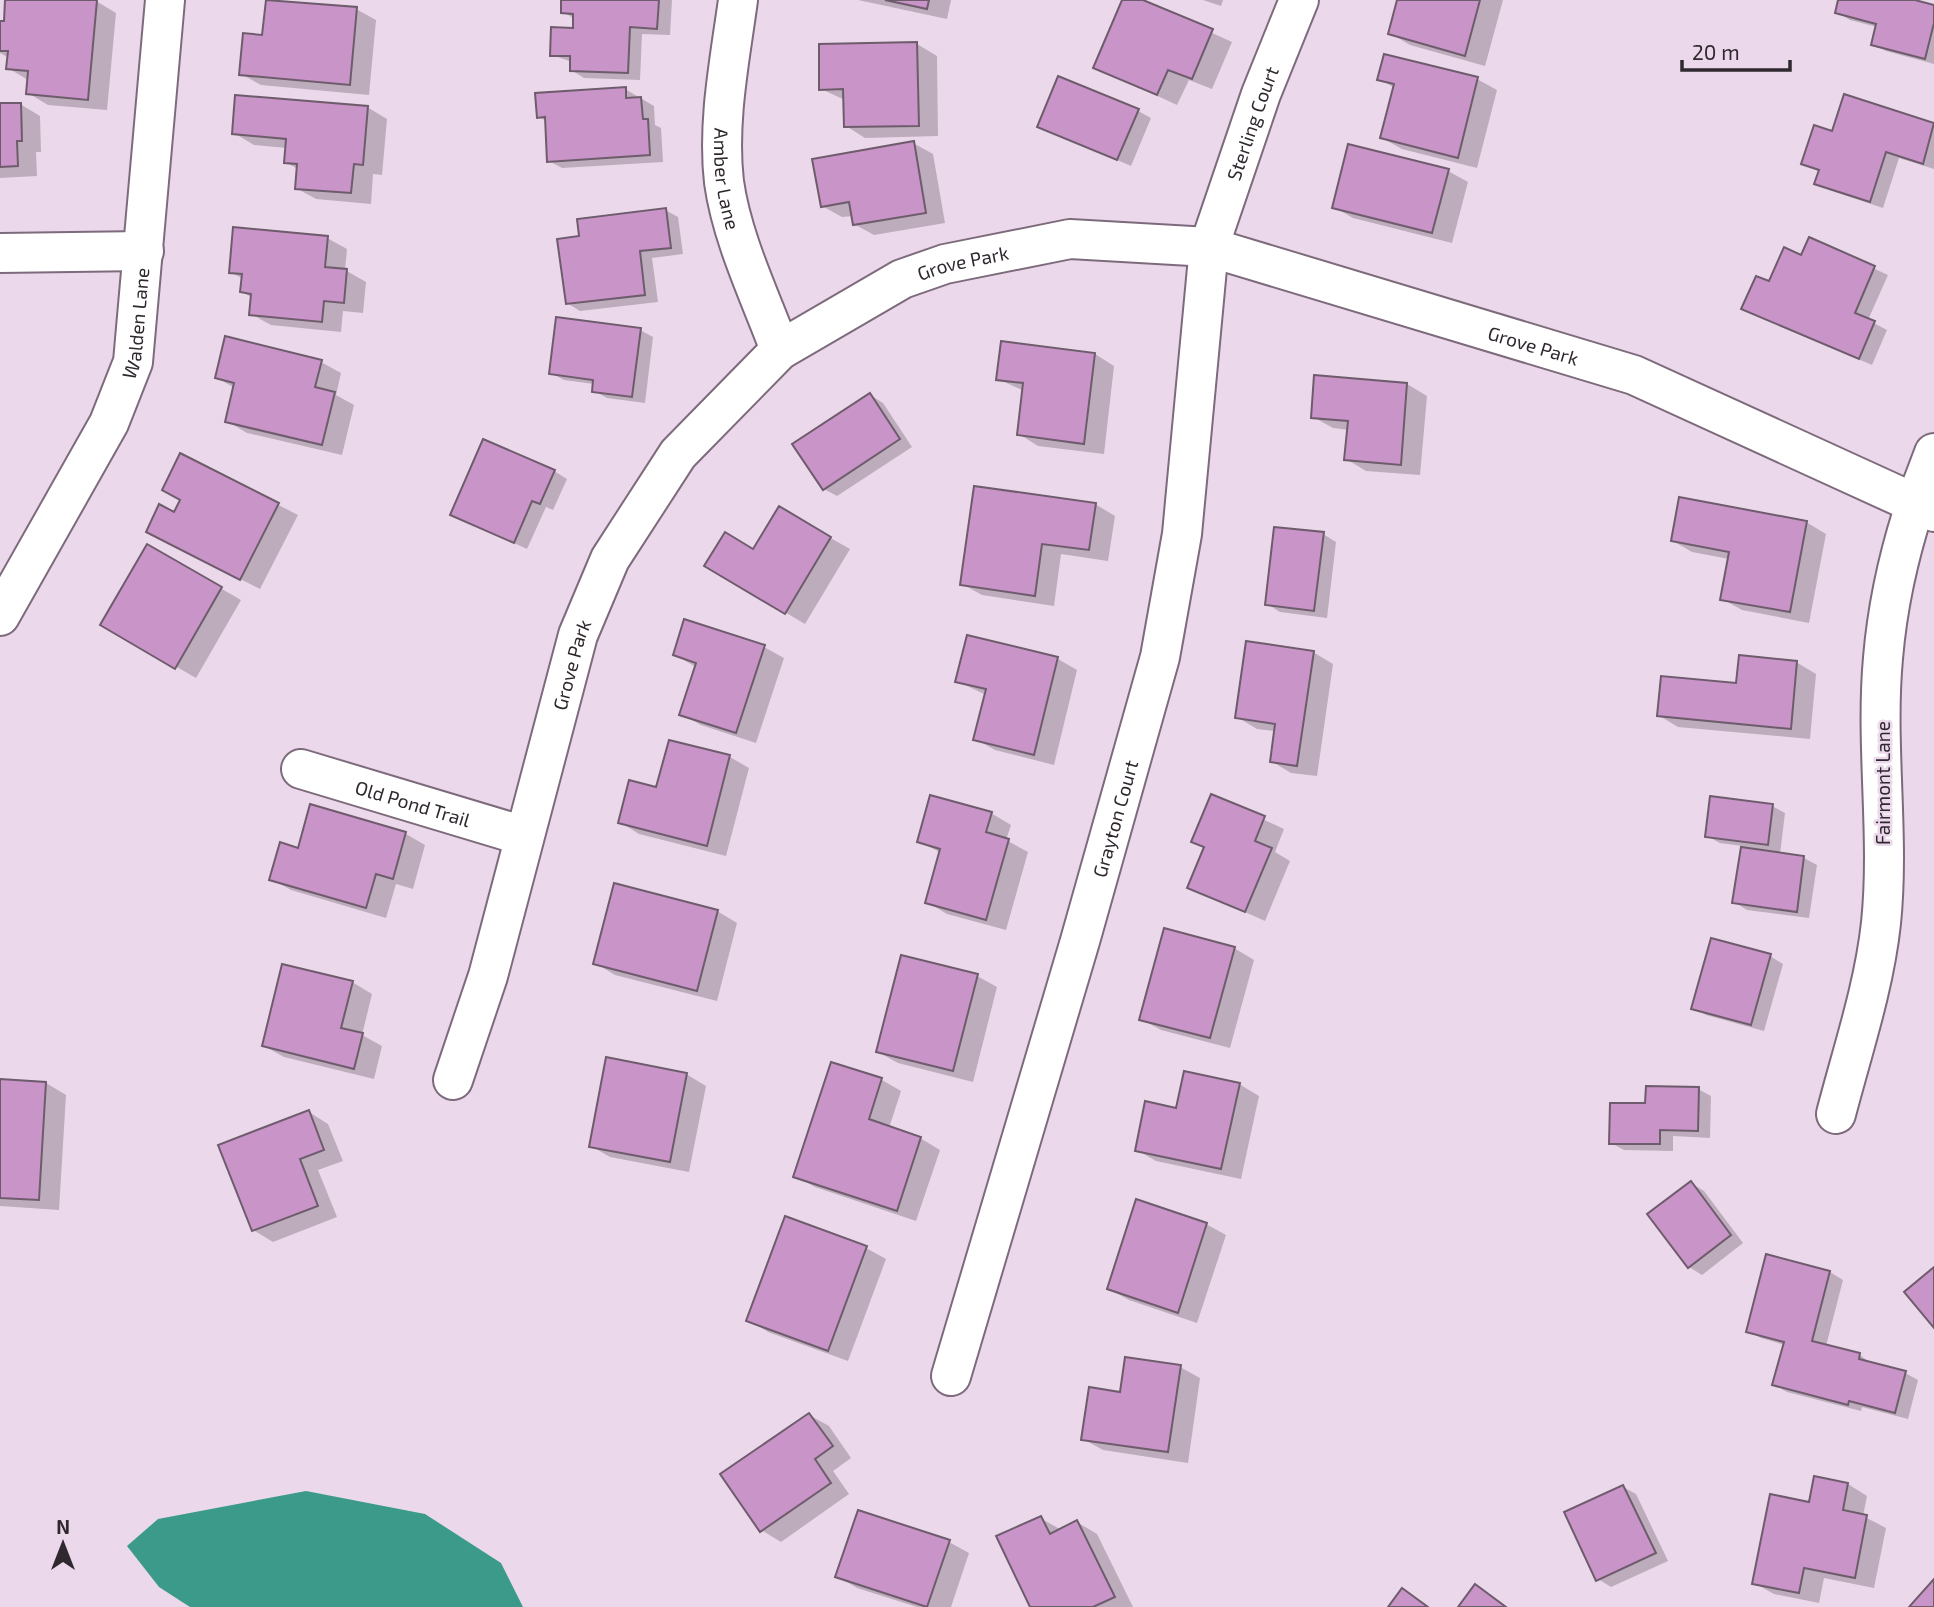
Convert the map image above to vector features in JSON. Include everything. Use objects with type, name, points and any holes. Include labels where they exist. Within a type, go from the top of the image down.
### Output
[{"type":"street","name":"Walden Lane","points":[[0,616],[109,423],[133,362],[165,0]]},
{"type":"street","name":"Amber Lane","points":[[738,0],[724,96],[724,180],[732,221],[780,350]]},
{"type":"street","name":"Sterling Court","points":[[1209,247],[1261,94],[1299,0]]},
{"type":"street","name":"Grove Park","points":[[453,1080],[488,976],[578,635],[610,559],[678,454],[780,350],[902,279],[945,264],[1070,239],[1209,247],[1634,375],[1924,507]]},
{"type":"street","name":"Grayton Court","points":[[951,1376],[1080,941],[1160,657],[1182,534],[1209,247]]},
{"type":"street","points":[[0,253],[144,251]]},
{"type":"street","name":"Fairmont Lane","points":[[1836,1114],[1875,966],[1881,920],[1882,658],[1895,578],[1924,507],[1934,453]]},
{"type":"street","name":"Old Pond Trail","points":[[301,769],[524,836]]},
{"type":"shaded area","points":[[306,1491],[425,1514],[501,1563],[523,1607],[190,1607],[159,1587],[127,1546],[158,1519]]},
{"type":"building","points":[[5,0],[97,0],[88,100],[26,94],[28,71],[6,69],[8,51],[0,51],[0,21],[4,21]]},
{"type":"building","points":[[266,0],[357,7],[350,85],[239,75],[243,33],[262,35]]},
{"type":"building","points":[[561,0],[659,0],[657,29],[630,27],[628,73],[570,71],[570,56],[550,56],[551,27],[573,28],[573,14],[561,13]]},
{"type":"building","points":[[885,0],[929,0],[927,9]]},
{"type":"building","points":[[1122,0],[1143,0],[1213,29],[1192,79],[1168,70],[1157,95],[1093,68]]},
{"type":"building","points":[[1397,0],[1480,0],[1465,56],[1388,34]]},
{"type":"building","points":[[1838,0],[1915,0],[1934,5],[1934,23],[1925,59],[1871,45],[1876,24],[1835,13]]},
{"type":"building","points":[[917,42],[919,126],[844,127],[843,89],[819,90],[819,44]]},
{"type":"building","points":[[1384,54],[1478,77],[1458,158],[1380,138],[1394,84],[1377,80]]},
{"type":"building","points":[[1058,76],[1139,109],[1117,160],[1037,127]]},
{"type":"building","points":[[626,87],[626,98],[641,97],[643,119],[648,119],[650,155],[547,162],[545,117],[537,118],[535,93]]},
{"type":"building","points":[[1844,94],[1934,123],[1923,164],[1886,152],[1870,202],[1814,184],[1819,170],[1801,164],[1814,125],[1832,131]]},
{"type":"building","points":[[235,95],[368,106],[363,165],[354,164],[351,193],[295,189],[297,164],[284,163],[286,139],[232,134]]},
{"type":"building","points":[[0,103],[21,103],[22,141],[17,141],[18,166],[0,167]]},
{"type":"building","points":[[914,141],[926,213],[853,225],[849,202],[821,207],[812,159]]},
{"type":"building","points":[[1348,144],[1449,169],[1432,233],[1332,208]]},
{"type":"building","points":[[666,208],[671,248],[640,251],[645,295],[566,304],[557,239],[579,236],[577,219]]},
{"type":"building","points":[[233,227],[328,236],[325,267],[347,269],[344,303],[324,301],[322,322],[249,315],[251,294],[240,292],[242,274],[229,273]]},
{"type":"building","points":[[1809,237],[1875,266],[1855,313],[1875,321],[1859,359],[1741,309],[1756,276],[1769,281],[1784,247],[1801,255]]},
{"type":"building","points":[[556,317],[641,328],[632,397],[592,392],[593,380],[549,374]]},
{"type":"building","points":[[225,336],[322,360],[315,387],[335,392],[322,445],[225,422],[234,383],[215,378]]},
{"type":"building","points":[[1001,341],[1095,353],[1084,444],[1017,435],[1023,383],[996,380]]},
{"type":"building","points":[[1314,375],[1407,383],[1401,465],[1344,460],[1348,421],[1311,418]]},
{"type":"building","points":[[870,393],[900,439],[823,490],[792,444]]},
{"type":"building","points":[[483,439],[555,470],[540,504],[532,501],[514,543],[450,515]]},
{"type":"building","points":[[180,453],[279,503],[240,580],[146,532],[159,504],[174,512],[180,500],[162,490]]},
{"type":"building","points":[[974,486],[1096,503],[1089,550],[1042,544],[1035,596],[960,585]]},
{"type":"building","points":[[1679,497],[1807,521],[1790,612],[1720,600],[1729,552],[1671,541]]},
{"type":"building","points":[[779,506],[831,537],[785,614],[704,566],[725,532],[753,549]]},
{"type":"building","points":[[1274,527],[1324,532],[1314,611],[1265,605]]},
{"type":"building","points":[[147,544],[222,587],[175,669],[100,625]]},
{"type":"building","points":[[684,619],[765,645],[736,733],[679,715],[696,663],[673,655]]},
{"type":"building","points":[[967,635],[1058,657],[1034,755],[973,740],[986,689],[955,682]]},
{"type":"building","points":[[1246,641],[1314,651],[1297,766],[1270,762],[1275,724],[1235,718]]},
{"type":"building","points":[[1739,655],[1797,661],[1791,729],[1657,716],[1661,676],[1736,683]]},
{"type":"building","points":[[669,740],[730,755],[707,846],[618,823],[629,780],[656,787]]},
{"type":"building","points":[[1211,794],[1265,816],[1255,841],[1272,848],[1245,912],[1187,888],[1204,847],[1191,842]]},
{"type":"building","points":[[930,795],[992,812],[986,832],[1009,839],[986,920],[925,903],[940,849],[917,842]]},
{"type":"building","points":[[1710,796],[1773,804],[1768,845],[1705,837]]},
{"type":"building","points":[[310,804],[406,832],[393,879],[376,874],[366,908],[269,880],[280,842],[298,848]]},
{"type":"building","points":[[1741,847],[1804,856],[1797,912],[1732,903]]},
{"type":"building","points":[[614,883],[718,910],[697,991],[593,964]]},
{"type":"building","points":[[1164,928],[1235,947],[1210,1038],[1139,1020]]},
{"type":"building","points":[[1711,938],[1771,954],[1751,1025],[1691,1009]]},
{"type":"building","points":[[901,955],[978,974],[953,1071],[876,1052]]},
{"type":"building","points":[[282,964],[353,981],[341,1028],[363,1033],[354,1069],[262,1046]]},
{"type":"building","points":[[606,1057],[687,1073],[670,1162],[589,1147]]},
{"type":"building","points":[[831,1062],[882,1078],[869,1119],[921,1137],[897,1211],[793,1177]]},
{"type":"building","points":[[1184,1071],[1240,1083],[1221,1169],[1135,1151],[1145,1101],[1176,1108]]},
{"type":"building","points":[[0,1079],[46,1082],[39,1200],[0,1198]]},
{"type":"building","points":[[1646,1086],[1699,1087],[1698,1131],[1660,1130],[1660,1144],[1609,1144],[1610,1103],[1645,1103]]},
{"type":"building","points":[[309,1110],[324,1150],[300,1159],[318,1206],[252,1231],[218,1145]]},
{"type":"building","points":[[1691,1181],[1731,1235],[1688,1268],[1647,1214]]},
{"type":"building","points":[[1136,1199],[1207,1223],[1178,1313],[1107,1289]]},
{"type":"building","points":[[785,1216],[867,1246],[828,1351],[746,1321]]},
{"type":"building","points":[[1766,1254],[1830,1271],[1812,1341],[1860,1353],[1859,1359],[1906,1371],[1895,1413],[1849,1401],[1848,1405],[1772,1385],[1784,1342],[1746,1332]]},
{"type":"building","points":[[1934,1267],[1934,1328],[1904,1292]]},
{"type":"building","points":[[1125,1357],[1181,1365],[1168,1452],[1081,1440],[1089,1387],[1120,1392]]},
{"type":"building","points":[[809,1413],[833,1446],[815,1459],[831,1483],[760,1532],[720,1474]]},
{"type":"building","points":[[1814,1476],[1848,1483],[1843,1510],[1867,1515],[1855,1578],[1804,1568],[1799,1593],[1752,1584],[1770,1494],[1809,1502]]},
{"type":"building","points":[[1623,1485],[1656,1553],[1596,1581],[1564,1512]]},
{"type":"building","points":[[858,1510],[950,1540],[927,1607],[835,1577]]},
{"type":"building","points":[[1041,1516],[1050,1534],[1077,1520],[1115,1597],[1093,1607],[1030,1607],[996,1536]]},
{"type":"building","points":[[1934,1579],[1934,1607],[1909,1607]]},
{"type":"building","points":[[1475,1584],[1506,1607],[1458,1607]]},
{"type":"building","points":[[1402,1588],[1428,1607],[1388,1607]]}]
